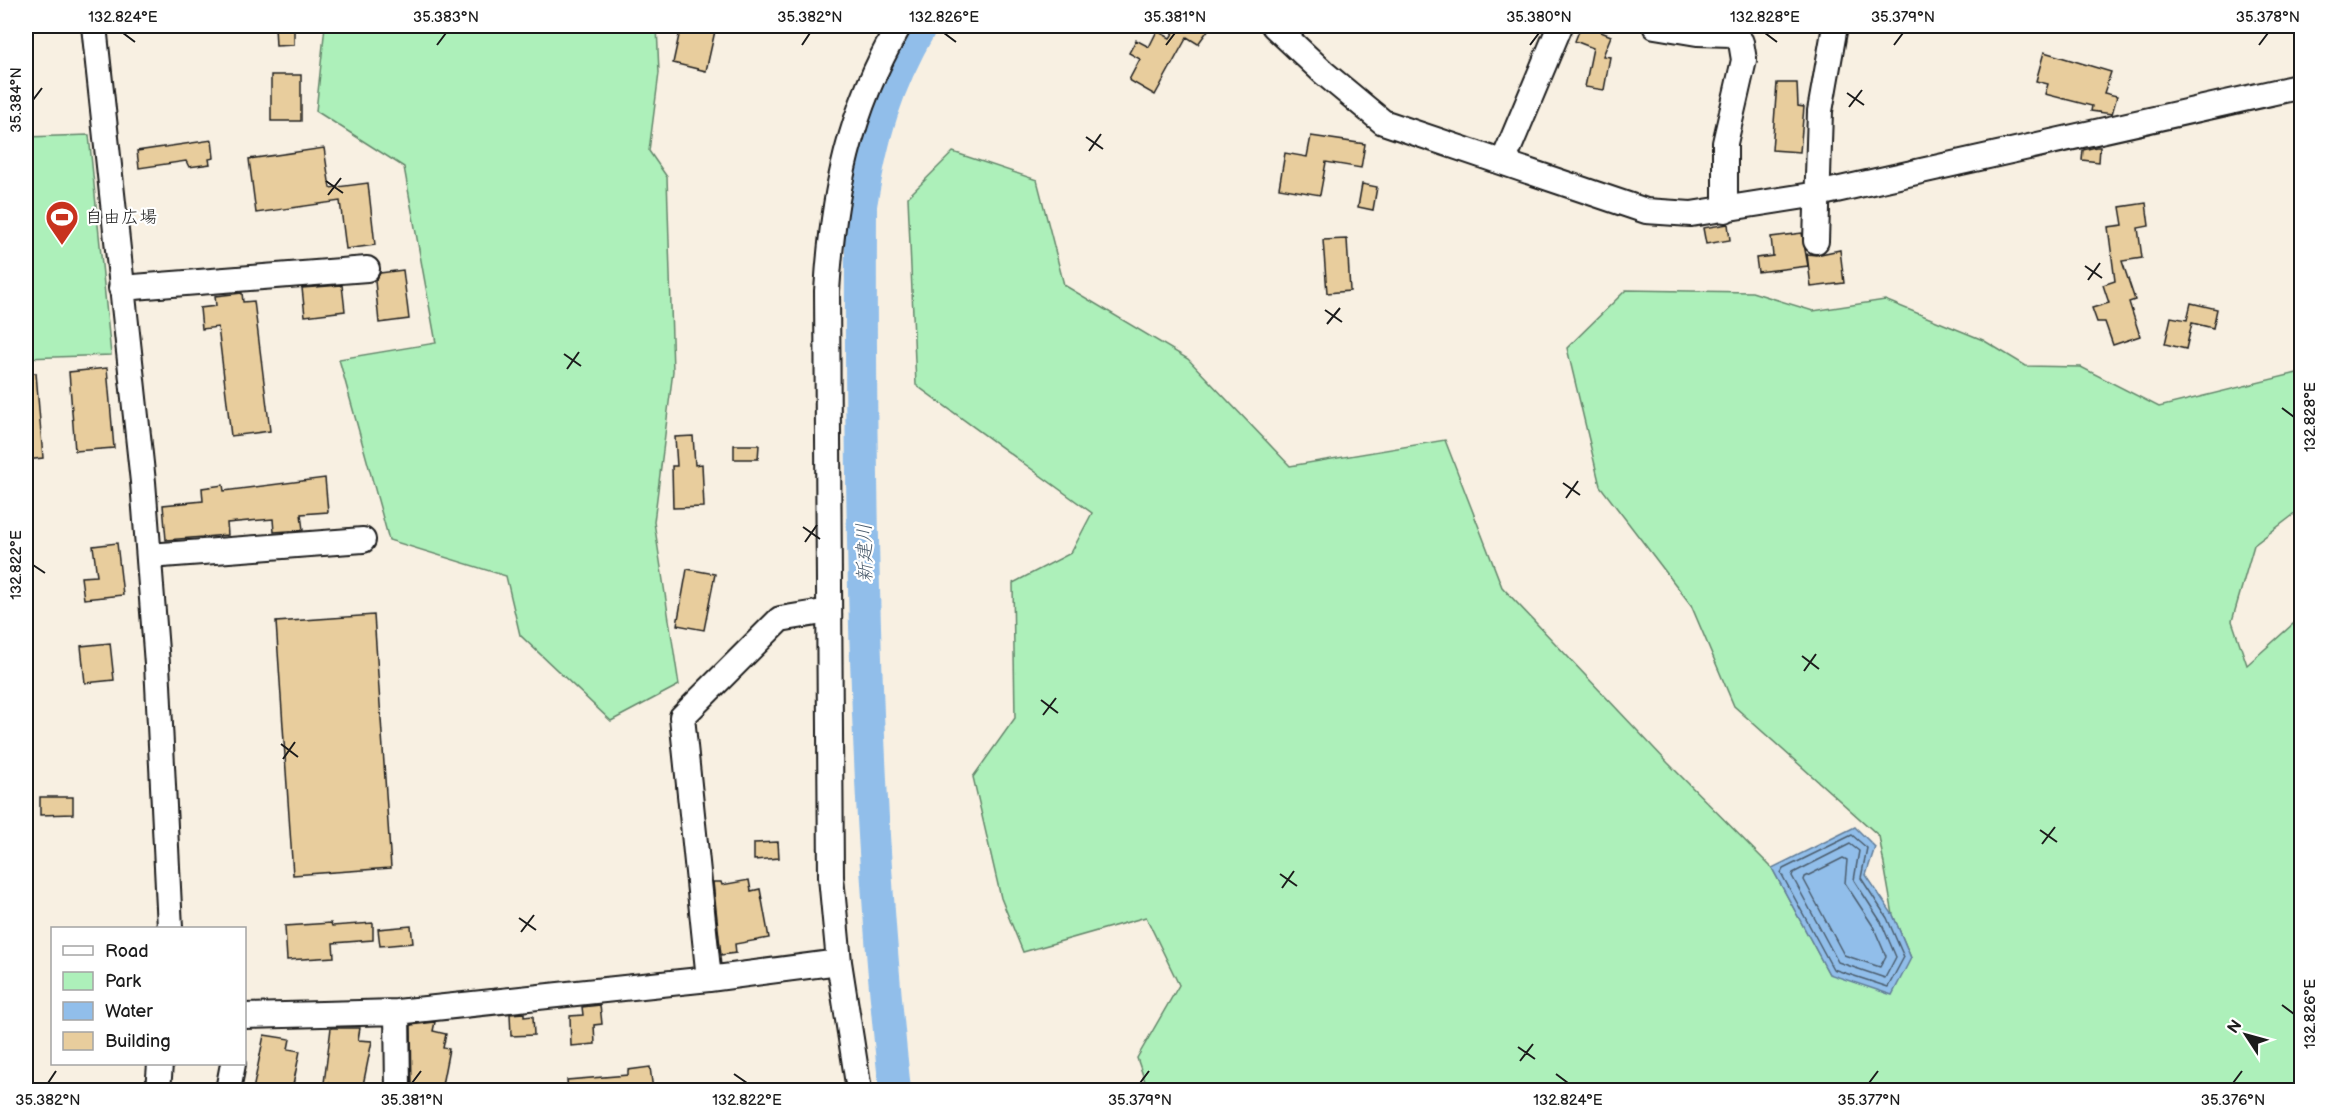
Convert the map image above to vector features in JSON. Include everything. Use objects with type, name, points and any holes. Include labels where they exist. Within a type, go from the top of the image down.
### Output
[{"type":"street","points":[[94,26],[149,556],[170,927]]},
{"type":"street","points":[[859,1090],[839,962],[831,877],[827,291],[830,231],[839,176],[855,120],[885,50],[899,26]]},
{"type":"street","points":[[1274,26],[1324,73],[1383,122],[1587,193],[1646,211],[1691,214],[1818,194],[2301,86]]},
{"type":"street","points":[[1503,162],[1560,26]]},
{"type":"street","points":[[1655,26],[1697,33],[1732,34],[1741,42],[1744,60],[1725,143],[1725,210]]},
{"type":"street","points":[[1816,241],[1822,93],[1835,26]]},
{"type":"street","points":[[121,288],[367,269]]},
{"type":"street","points":[[149,556],[363,540]]},
{"type":"street","points":[[709,979],[682,717],[780,619],[829,611]]},
{"type":"street","points":[[246,1016],[398,1012],[709,979],[839,962]]},
{"type":"street","points":[[398,1012],[398,1090]]},
{"type":"street","points":[[158,1090],[160,1065]]},
{"type":"street","points":[[228,1090],[233,1065]]},
{"type":"green space","points":[[325,26],[657,26],[659,73],[649,151],[667,177],[673,371],[654,522],[679,685],[611,721],[520,635],[506,576],[389,540],[339,359],[436,343],[404,167],[316,111]]},
{"type":"green space","name":"自由広場","points":[[89,135],[111,355],[26,358],[26,137]]},
{"type":"green space","points":[[953,152],[1037,180],[1064,285],[1188,359],[1290,466],[1445,440],[1502,587],[1668,763],[1772,868],[1829,974],[1911,958],[1893,915],[1879,836],[1734,706],[1691,605],[1600,486],[1567,348],[1626,290],[1752,292],[1813,311],[1885,300],[1983,340],[2026,366],[2081,367],[2159,407],[2301,372],[2301,509],[2254,545],[2232,621],[2247,665],[2301,617],[2301,1090],[1148,1090],[1137,1058],[1179,985],[1146,917],[1023,952],[1001,898],[973,777],[1015,718],[1013,583],[1071,553],[1092,513],[916,385],[908,197]]},
{"type":"water","points":[[1855,827],[1875,847],[1866,875],[1893,915],[1911,958],[1892,995],[1829,974],[1772,868]]},
{"type":"building","points":[[275,26],[294,26],[294,45],[276,46]]},
{"type":"building","points":[[681,26],[708,26],[708,29],[715,31],[706,71],[673,63]]},
{"type":"building","points":[[1171,26],[1211,26],[1198,44],[1187,37],[1155,95],[1129,80],[1140,59],[1129,53],[1136,40],[1149,47],[1157,31],[1170,38],[1176,29]]},
{"type":"building","points":[[1581,26],[1604,26],[1601,32],[1611,36],[1603,56],[1610,57],[1604,90],[1585,87],[1593,48],[1575,41]]},
{"type":"building","points":[[2044,52],[2111,72],[2104,93],[2117,96],[2112,114],[2091,111],[2092,106],[2045,94],[2048,84],[2036,81]]},
{"type":"building","points":[[271,75],[301,75],[301,121],[271,121]]},
{"type":"building","points":[[1777,83],[1797,83],[1798,106],[1804,107],[1800,152],[1772,150]]},
{"type":"building","points":[[1311,136],[1365,144],[1361,168],[1326,162],[1320,195],[1279,188],[1285,153],[1307,157]]},
{"type":"building","points":[[212,140],[214,158],[209,159],[210,164],[189,167],[186,161],[139,168],[137,151]]},
{"type":"building","points":[[2100,147],[2099,162],[2082,160],[2083,150]]},
{"type":"building","points":[[324,148],[330,188],[368,183],[375,245],[346,249],[340,201],[256,213],[249,159]]},
{"type":"building","points":[[1362,184],[1377,187],[1373,210],[1358,207]]},
{"type":"building","points":[[2146,203],[2149,226],[2138,228],[2142,258],[2122,261],[2135,300],[2129,302],[2140,336],[2113,345],[2105,322],[2097,322],[2092,308],[2109,303],[2103,285],[2115,281],[2108,227],[2123,225],[2120,207]]},
{"type":"building","points":[[1728,224],[1730,240],[1706,244],[1703,228]]},
{"type":"building","points":[[1802,233],[1808,266],[1758,272],[1756,258],[1773,256],[1771,237]]},
{"type":"building","points":[[1347,239],[1350,291],[1327,293],[1323,240]]},
{"type":"building","points":[[1840,250],[1844,283],[1811,287],[1807,254],[1816,255]]},
{"type":"building","points":[[403,270],[409,319],[379,323],[375,281],[380,273]]},
{"type":"building","points":[[342,285],[345,311],[305,316],[302,288]]},
{"type":"building","points":[[242,293],[243,302],[254,301],[270,431],[231,436],[218,327],[202,329],[200,308],[216,306],[215,296]]},
{"type":"building","points":[[2191,303],[2217,309],[2213,328],[2192,323],[2186,349],[2165,344],[2171,317],[2187,320]]},
{"type":"building","points":[[107,368],[114,448],[75,451],[69,372]]},
{"type":"building","points":[[26,373],[36,373],[43,458],[26,460]]},
{"type":"building","points":[[693,436],[695,465],[702,464],[704,507],[673,508],[672,466],[677,466],[675,437]]},
{"type":"building","points":[[734,445],[759,445],[758,459],[734,459]]},
{"type":"building","points":[[325,478],[328,512],[301,514],[303,530],[274,532],[273,519],[227,523],[228,535],[166,540],[163,505],[203,501],[202,488],[223,485],[224,491]]},
{"type":"building","points":[[117,543],[123,595],[84,599],[81,577],[97,576],[93,546]]},
{"type":"building","points":[[687,569],[715,574],[704,630],[677,625]]},
{"type":"building","points":[[374,615],[391,868],[293,875],[276,622]]},
{"type":"building","points":[[110,643],[114,680],[85,683],[81,646]]},
{"type":"building","points":[[40,797],[73,797],[73,814],[40,815]]},
{"type":"building","points":[[778,842],[779,858],[754,860],[754,843]]},
{"type":"building","points":[[749,880],[751,891],[760,889],[769,938],[735,944],[736,953],[721,955],[713,882],[721,882],[722,885]]},
{"type":"building","points":[[331,923],[332,926],[373,923],[373,940],[333,943],[334,957],[287,960],[285,926]]},
{"type":"building","points":[[411,926],[413,943],[380,946],[378,929]]},
{"type":"building","points":[[600,1005],[602,1024],[594,1025],[595,1044],[571,1046],[570,1016],[583,1015],[582,1007]]},
{"type":"building","points":[[524,1013],[524,1017],[533,1016],[534,1035],[511,1036],[510,1014]]},
{"type":"building","points":[[435,1022],[433,1031],[446,1034],[443,1048],[449,1049],[441,1090],[412,1090],[411,1025]]},
{"type":"building","points":[[331,1028],[360,1028],[358,1040],[372,1041],[362,1090],[328,1090],[329,1083],[324,1083]]},
{"type":"building","points":[[264,1035],[290,1039],[288,1049],[300,1051],[292,1090],[253,1090]]},
{"type":"building","points":[[650,1067],[653,1090],[568,1090],[567,1080],[628,1075],[628,1070]]},
{"type":"waterway","name":"新建川","points":[[895,1090],[884,980],[870,759],[861,427],[861,205],[870,156],[882,112],[898,71],[921,26]]},
{"type":"place","name":"自由広場","points":[[62,246]]}]
